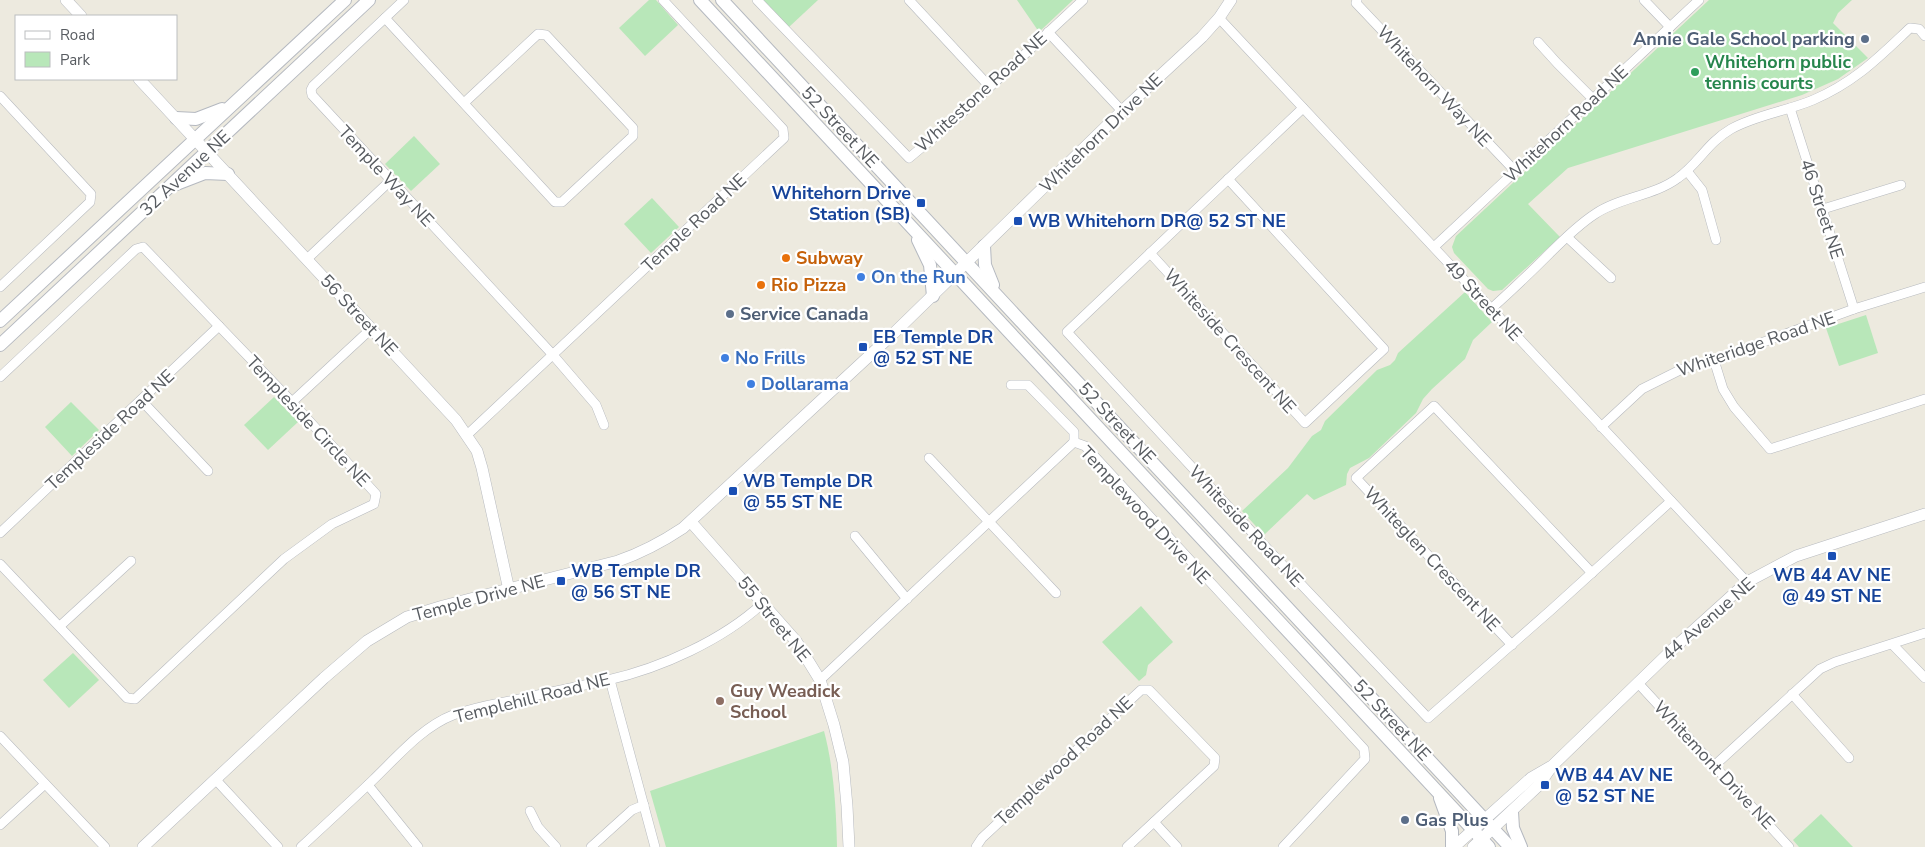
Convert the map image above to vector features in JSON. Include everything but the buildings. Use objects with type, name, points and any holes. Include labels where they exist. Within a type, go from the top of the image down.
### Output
[{"type":"main road","name":"32 Avenue NE","points":[[0,321],[345,0]]},
{"type":"main road","name":"32 Avenue NE","points":[[0,345],[369,0]]},
{"type":"main road","name":"52 Street NE","points":[[700,0],[1437,791],[1479,841]]},
{"type":"main road","name":"52 Street NE","points":[[722,0],[1510,847]]},
{"type":"main road","points":[[176,118],[196,119],[231,105]]},
{"type":"main road","points":[[170,186],[205,173],[228,174]]},
{"type":"main road","points":[[913,229],[930,265],[933,296]]},
{"type":"main road","points":[[984,246],[985,264],[997,294]]},
{"type":"main road","points":[[1437,791],[1452,831],[1453,847]]},
{"type":"main road","points":[[1512,812],[1513,828],[1521,847]]},
{"type":"street","points":[[66,0],[80,15]]},
{"type":"street","name":"Temple Way NE","points":[[404,0],[313,86],[311,90],[312,95],[553,355],[596,405],[604,425]]},
{"type":"street","name":"Temple Road NE","points":[[467,435],[784,138],[783,129],[663,0]]},
{"type":"street","name":"Whitestone Road NE","points":[[757,0],[909,158],[951,123],[1083,0]]},
{"type":"street","points":[[909,0],[989,86]]},
{"type":"street","name":"Whitehorn Drive NE","points":[[967,262],[1122,111],[1202,37],[1219,18],[1231,0]]},
{"type":"street","name":"Whitehorn Way NE","points":[[1356,0],[1356,3],[1515,171]]},
{"type":"street","points":[[1644,0],[1670,27]]},
{"type":"street","name":"Whitehorn Road NE","points":[[1434,247],[1698,0]]},
{"type":"street","points":[[385,18],[555,202],[562,202],[634,136],[634,128],[546,35],[538,34],[464,103]]},
{"type":"street","name":"49 Street NE","points":[[1219,18],[1747,582]]},
{"type":"street","points":[[1491,309],[1594,214],[1609,206],[1662,187],[1687,171],[1718,137],[1738,125],[1790,108],[1843,86],[1878,58],[1910,28],[1918,29],[1925,36]]},
{"type":"street","points":[[1048,32],[1122,111]]},
{"type":"street","points":[[1538,42],[1557,64],[1593,98]]},
{"type":"street","name":"56 Street NE","points":[[140,80],[372,328],[456,420],[467,435],[476,451],[482,468],[509,590]]},
{"type":"street","points":[[0,96],[91,194],[90,202],[0,287]]},
{"type":"street","name":"Whiteside Road NE","points":[[1303,108],[1067,332],[1078,346],[1428,718],[1512,645],[1671,501]]},
{"type":"street","name":"46 Street NE","points":[[1790,108],[1854,309]]},
{"type":"street","points":[[1687,171],[1702,190],[1716,240]]},
{"type":"street","name":"Whiteside Crescent NE","points":[[1150,253],[1305,422],[1384,349],[1228,179]]},
{"type":"street","points":[[307,259],[390,181]]},
{"type":"street","points":[[1823,209],[1902,185]]},
{"type":"street","points":[[1567,237],[1611,278]]},
{"type":"street","name":"Templeside Circle NE","points":[[0,377],[136,249],[144,247],[292,402],[376,494],[374,504],[332,524],[284,559],[135,699],[127,698],[0,564]]},
{"type":"street","name":"Temple Drive NE","points":[[143,847],[324,678],[367,641],[407,617],[639,554],[664,541],[691,522],[967,262]]},
{"type":"street","name":"Whiteridge Road NE","points":[[1601,427],[1642,389],[1682,369],[1714,360],[1854,309],[1925,287]]},
{"type":"street","name":"Templeside Road NE","points":[[0,534],[219,326]]},
{"type":"street","points":[[292,402],[372,328]]},
{"type":"street","points":[[1714,360],[1724,389],[1734,408],[1770,449],[1925,400]]},
{"type":"street","points":[[1011,385],[1028,385],[1074,432],[1074,442]]},
{"type":"street","points":[[141,400],[208,471]]},
{"type":"street","name":"Whiteglen Crescent NE","points":[[1512,645],[1356,478],[1434,406],[1592,573]]},
{"type":"street","name":"Templewood Drive NE","points":[[820,680],[1074,442],[1085,446],[1364,749],[1365,759],[1283,847]]},
{"type":"street","points":[[929,458],[1056,593]]},
{"type":"street","name":"44 Avenue NE","points":[[1489,824],[1512,812],[1538,786],[1552,766],[1747,582],[1796,556],[1925,514]]},
{"type":"street","name":"55 Street NE","points":[[691,522],[796,641],[820,680],[843,762],[848,806],[849,847]]},
{"type":"street","points":[[855,536],[907,599]]},
{"type":"street","points":[[60,626],[131,561]]},
{"type":"street","name":"Templehill Road NE","points":[[301,847],[426,731],[451,716],[472,709],[610,680],[649,667],[697,648],[734,627],[763,603]]},
{"type":"street","points":[[1714,766],[1820,669],[1835,662],[1925,634]]},
{"type":"street","points":[[1893,645],[1925,678]]},
{"type":"street","points":[[610,680],[655,847]]},
{"type":"street","name":"Whitemont Drive NE","points":[[1638,683],[1789,847]]},
{"type":"street","name":"Templewood Road NE","points":[[976,847],[982,838],[1141,690],[1150,690],[1215,758],[1214,766],[1127,847]]},
{"type":"street","points":[[1792,694],[1850,758]]},
{"type":"street","points":[[0,736],[105,847]]},
{"type":"street","name":"44 Avenue NE","points":[[1489,824],[1531,778],[1552,766]]},
{"type":"street","points":[[216,780],[278,847]]},
{"type":"street","points":[[0,825],[45,784]]},
{"type":"street","points":[[368,785],[418,847]]},
{"type":"street","points":[[591,847],[632,810],[644,805]]},
{"type":"street","points":[[530,811],[538,827],[556,847]]},
{"type":"street","points":[[1154,822],[1177,847]]},
{"type":"street","points":[[1453,847],[1479,841],[1489,824]]},
{"type":"green space","points":[[649,0],[656,0],[678,25],[645,56],[619,28]]},
{"type":"green space","points":[[763,0],[818,0],[789,27]]},
{"type":"green space","points":[[1017,0],[1073,0],[1039,32]]},
{"type":"green space","points":[[1709,0],[1852,0],[1838,13],[1833,23],[1868,58],[1838,79],[1802,95],[1568,168],[1528,204],[1560,237],[1502,290],[1493,291],[1488,289],[1454,253],[1452,247],[1456,236]]},
{"type":"green space","points":[[414,136],[440,164],[411,191],[385,164]]},
{"type":"green space","points":[[652,198],[679,227],[651,253],[624,224]]},
{"type":"green space","points":[[1465,292],[1492,322],[1473,340],[1465,359],[1432,389],[1423,399],[1416,413],[1369,458],[1350,468],[1347,474],[1346,485],[1314,500],[1307,494],[1264,535],[1242,511],[1288,468],[1312,436],[1321,430],[1325,421],[1377,370],[1390,365],[1398,353]]},
{"type":"green space","points":[[1866,315],[1878,353],[1839,366],[1826,328]]},
{"type":"green space","points":[[274,397],[298,422],[268,450],[244,425]]},
{"type":"green space","points":[[71,402],[99,430],[72,456],[45,427]]},
{"type":"green space","points":[[1141,606],[1173,642],[1148,665],[1146,675],[1139,681],[1102,642]]},
{"type":"green space","points":[[73,653],[99,680],[69,708],[43,680]]},
{"type":"green space","points":[[824,731],[834,789],[837,847],[666,847],[650,791]]},
{"type":"green space","points":[[1821,814],[1853,847],[1799,847],[1793,840]]},
{"type":"place","name":"Annie Gale School parking","points":[[1865,39]]},
{"type":"place","name":"Whitehorn public tennis courts","points":[[1695,72]]},
{"type":"place","name":"Whitehorn Drive Station (SB)","points":[[921,203]]},
{"type":"place","name":"WB Whitehorn DR@ 52 ST NE","points":[[1018,221]]},
{"type":"place","name":"Subway","points":[[786,258]]},
{"type":"place","name":"On the Run","points":[[861,277]]},
{"type":"place","name":"Rio Pizza","points":[[761,285]]},
{"type":"place","name":"Service Canada","points":[[730,314]]},
{"type":"place","name":"EB Temple DR @ 52 ST NE","points":[[863,347]]},
{"type":"place","name":"No Frills","points":[[725,358]]},
{"type":"place","name":"Dollarama","points":[[751,384]]},
{"type":"place","name":"WB Temple DR @ 55 ST NE","points":[[733,491]]},
{"type":"place","name":"WB 44 AV NE @ 49 ST NE","points":[[1832,556]]},
{"type":"place","name":"WB Temple DR @ 56 ST NE","points":[[561,581]]},
{"type":"place","name":"Guy Weadick School","points":[[720,701]]},
{"type":"place","name":"WB 44 AV NE @ 52 ST NE","points":[[1545,785]]},
{"type":"place","name":"Gas Plus","points":[[1405,820]]}]
